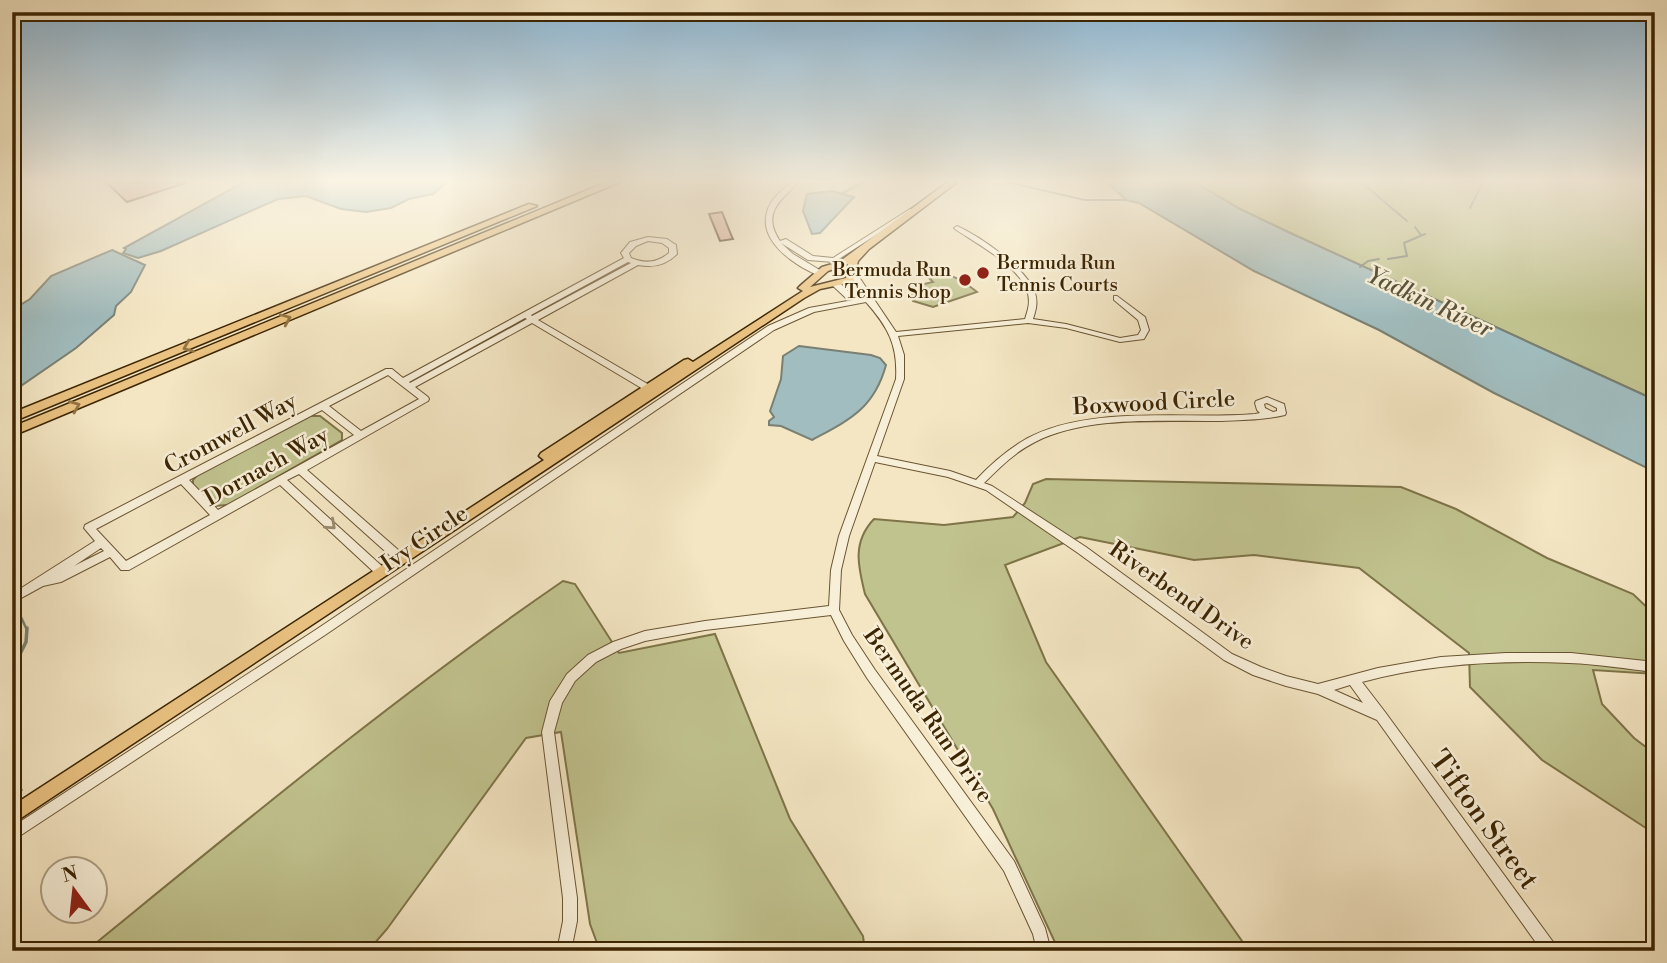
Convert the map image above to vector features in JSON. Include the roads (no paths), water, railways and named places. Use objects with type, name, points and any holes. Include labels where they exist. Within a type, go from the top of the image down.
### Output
[{"type":"highway","points":[[12,418],[481,227]]},
{"type":"highway","points":[[12,432],[507,227]]},
{"type":"main road","points":[[400,558],[404,551],[647,387],[774,309],[890,227]]},
{"type":"main road","points":[[12,816],[380,571],[432,542],[801,296],[847,282],[853,261],[866,246]]},
{"type":"main road","points":[[826,271],[852,272]]},
{"type":"main road","points":[[826,271],[824,281],[834,284]]},
{"type":"street","points":[[767,227],[776,244],[796,262],[826,271]]},
{"type":"street","points":[[775,227],[783,242],[799,257],[826,271]]},
{"type":"street","points":[[783,242],[811,258],[834,260],[886,227]]},
{"type":"street","points":[[957,228],[1021,275],[1030,286],[1035,306],[1028,321]]},
{"type":"street","points":[[406,384],[632,261],[662,262],[671,256],[673,247],[660,240],[639,241],[626,250],[632,261]]},
{"type":"street","points":[[564,951],[570,921],[570,898],[548,743],[552,713],[568,683],[597,656],[640,636],[834,610],[836,570],[871,458],[900,379],[901,368],[895,334],[868,299],[867,293],[852,272]]},
{"type":"street","points":[[834,284],[850,297],[868,299]]},
{"type":"street","points":[[895,334],[1028,321],[1066,326],[1120,340],[1141,337],[1145,330],[1144,322],[1117,298]]},
{"type":"street","name":"Ivy Circle","points":[[12,835],[321,632],[771,328],[812,310],[868,299]]},
{"type":"street","points":[[528,317],[649,389],[597,427],[590,436]]},
{"type":"street","name":"Cromwell Way","points":[[102,542],[89,528],[389,371],[406,384]]},
{"type":"street","name":"Dornach Way","points":[[111,552],[125,567],[425,399],[406,384]]},
{"type":"street","points":[[323,406],[360,435]]},
{"type":"street","name":"Boxwood Circle","points":[[978,483],[992,466],[1015,447],[1062,427],[1098,422],[1268,414]]},
{"type":"street","name":"Riverbend Drive","points":[[871,458],[928,469],[978,483],[1014,502],[1228,657],[1257,671],[1318,689],[1378,673],[1441,663],[1506,658],[1571,658],[1655,667]]},
{"type":"street","points":[[300,469],[400,558]]},
{"type":"street","points":[[183,480],[216,516]]},
{"type":"street","points":[[281,480],[380,571]]},
{"type":"street","points":[[12,599],[43,582],[54,572],[102,542],[111,552],[57,579],[43,582]]},
{"type":"street","name":"Bermuda Run Drive","points":[[834,610],[871,674],[1009,866],[1040,933],[1044,951]]},
{"type":"street","name":"Tifton Street","points":[[1354,681],[1551,951]]},
{"type":"street","points":[[1318,689],[1381,716]]},
{"type":"water","points":[[162,227],[215,227],[138,258],[123,253],[126,249],[124,248]]},
{"type":"water","points":[[809,227],[826,227],[820,233],[812,234]]},
{"type":"water","name":"Yadkin River","points":[[1179,227],[1277,227],[1655,400],[1655,472],[1494,393],[1379,330],[1254,271]]},
{"type":"water","points":[[112,250],[145,265],[131,292],[116,306],[114,315],[76,348],[12,392],[12,310],[30,299],[51,276]]},
{"type":"water","points":[[799,346],[871,355],[880,358],[886,365],[875,392],[867,403],[849,419],[812,440],[781,426],[769,425],[769,421],[774,417],[770,411],[781,379],[783,356]]},
{"type":"waterway","points":[[1415,227],[1421,235]]},
{"type":"waterway","name":"Yadkin River","points":[[1388,259],[1407,256],[1404,243],[1425,234]]},
{"type":"waterway","name":"Yadkin River","points":[[1360,267],[1368,261],[1379,259]]},
{"type":"waterway","points":[[20,615],[27,630]]},
{"type":"waterway","points":[[12,670],[26,642],[27,630]]},
{"type":"waterway","points":[[12,784],[21,790]]},
{"type":"place","name":"Bermuda Run Tennis Courts","points":[[983,273]]},
{"type":"place","name":"Bermuda Run Tennis Shop","points":[[965,280]]}]
